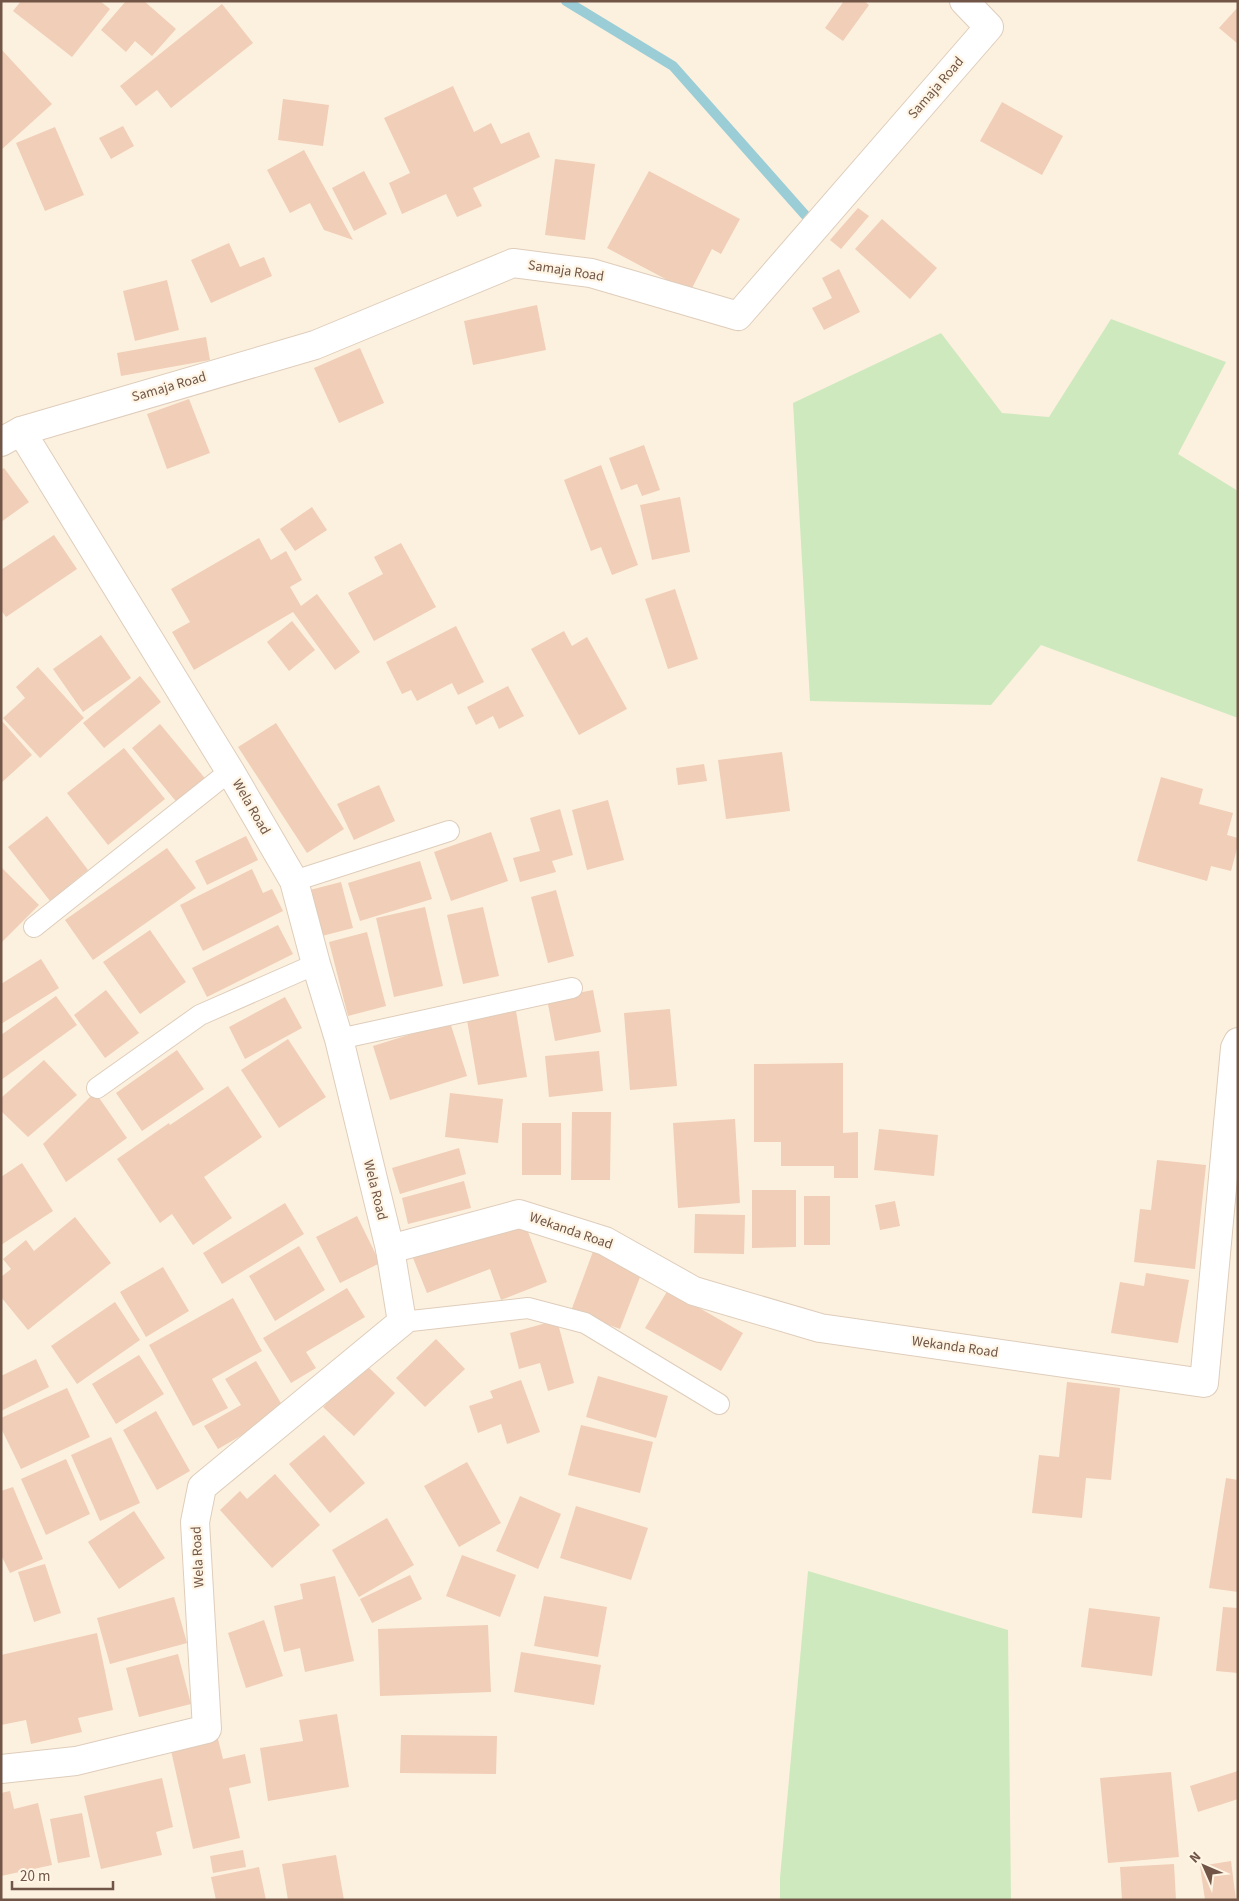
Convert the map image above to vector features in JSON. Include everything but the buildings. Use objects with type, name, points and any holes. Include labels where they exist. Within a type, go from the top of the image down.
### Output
[{"type":"street","name":"Samaja Road","points":[[11,436],[315,345],[513,263],[591,273],[738,316],[989,27],[964,1]]},
{"type":"street","name":"Wela Road","points":[[1,1769],[76,1761],[207,1728],[195,1522],[202,1487],[402,1322],[390,1249],[339,1039],[316,964],[294,881],[230,771],[11,436]]},
{"type":"street","name":"Wekanda Road","points":[[390,1249],[519,1214],[605,1240],[694,1291],[820,1328],[1204,1383],[1235,1048],[1238,1042]]},
{"type":"lane","points":[[34,927],[230,771]]},
{"type":"lane","points":[[294,881],[449,831]]},
{"type":"lane","points":[[97,1088],[200,1015],[316,964]]},
{"type":"lane","points":[[339,1039],[572,988]]},
{"type":"lane","points":[[402,1322],[528,1308],[585,1323],[719,1404]]},
{"type":"green space","points":[[1111,319],[1226,362],[1178,454],[1238,491],[1238,718],[1041,645],[991,705],[810,701],[793,403],[941,333],[1002,413],[1049,417]]},
{"type":"green space","points":[[808,1571],[1008,1630],[1011,1900],[780,1900],[780,1878]]},
{"type":"waterway","points":[[566,1],[673,66],[806,216]]}]
